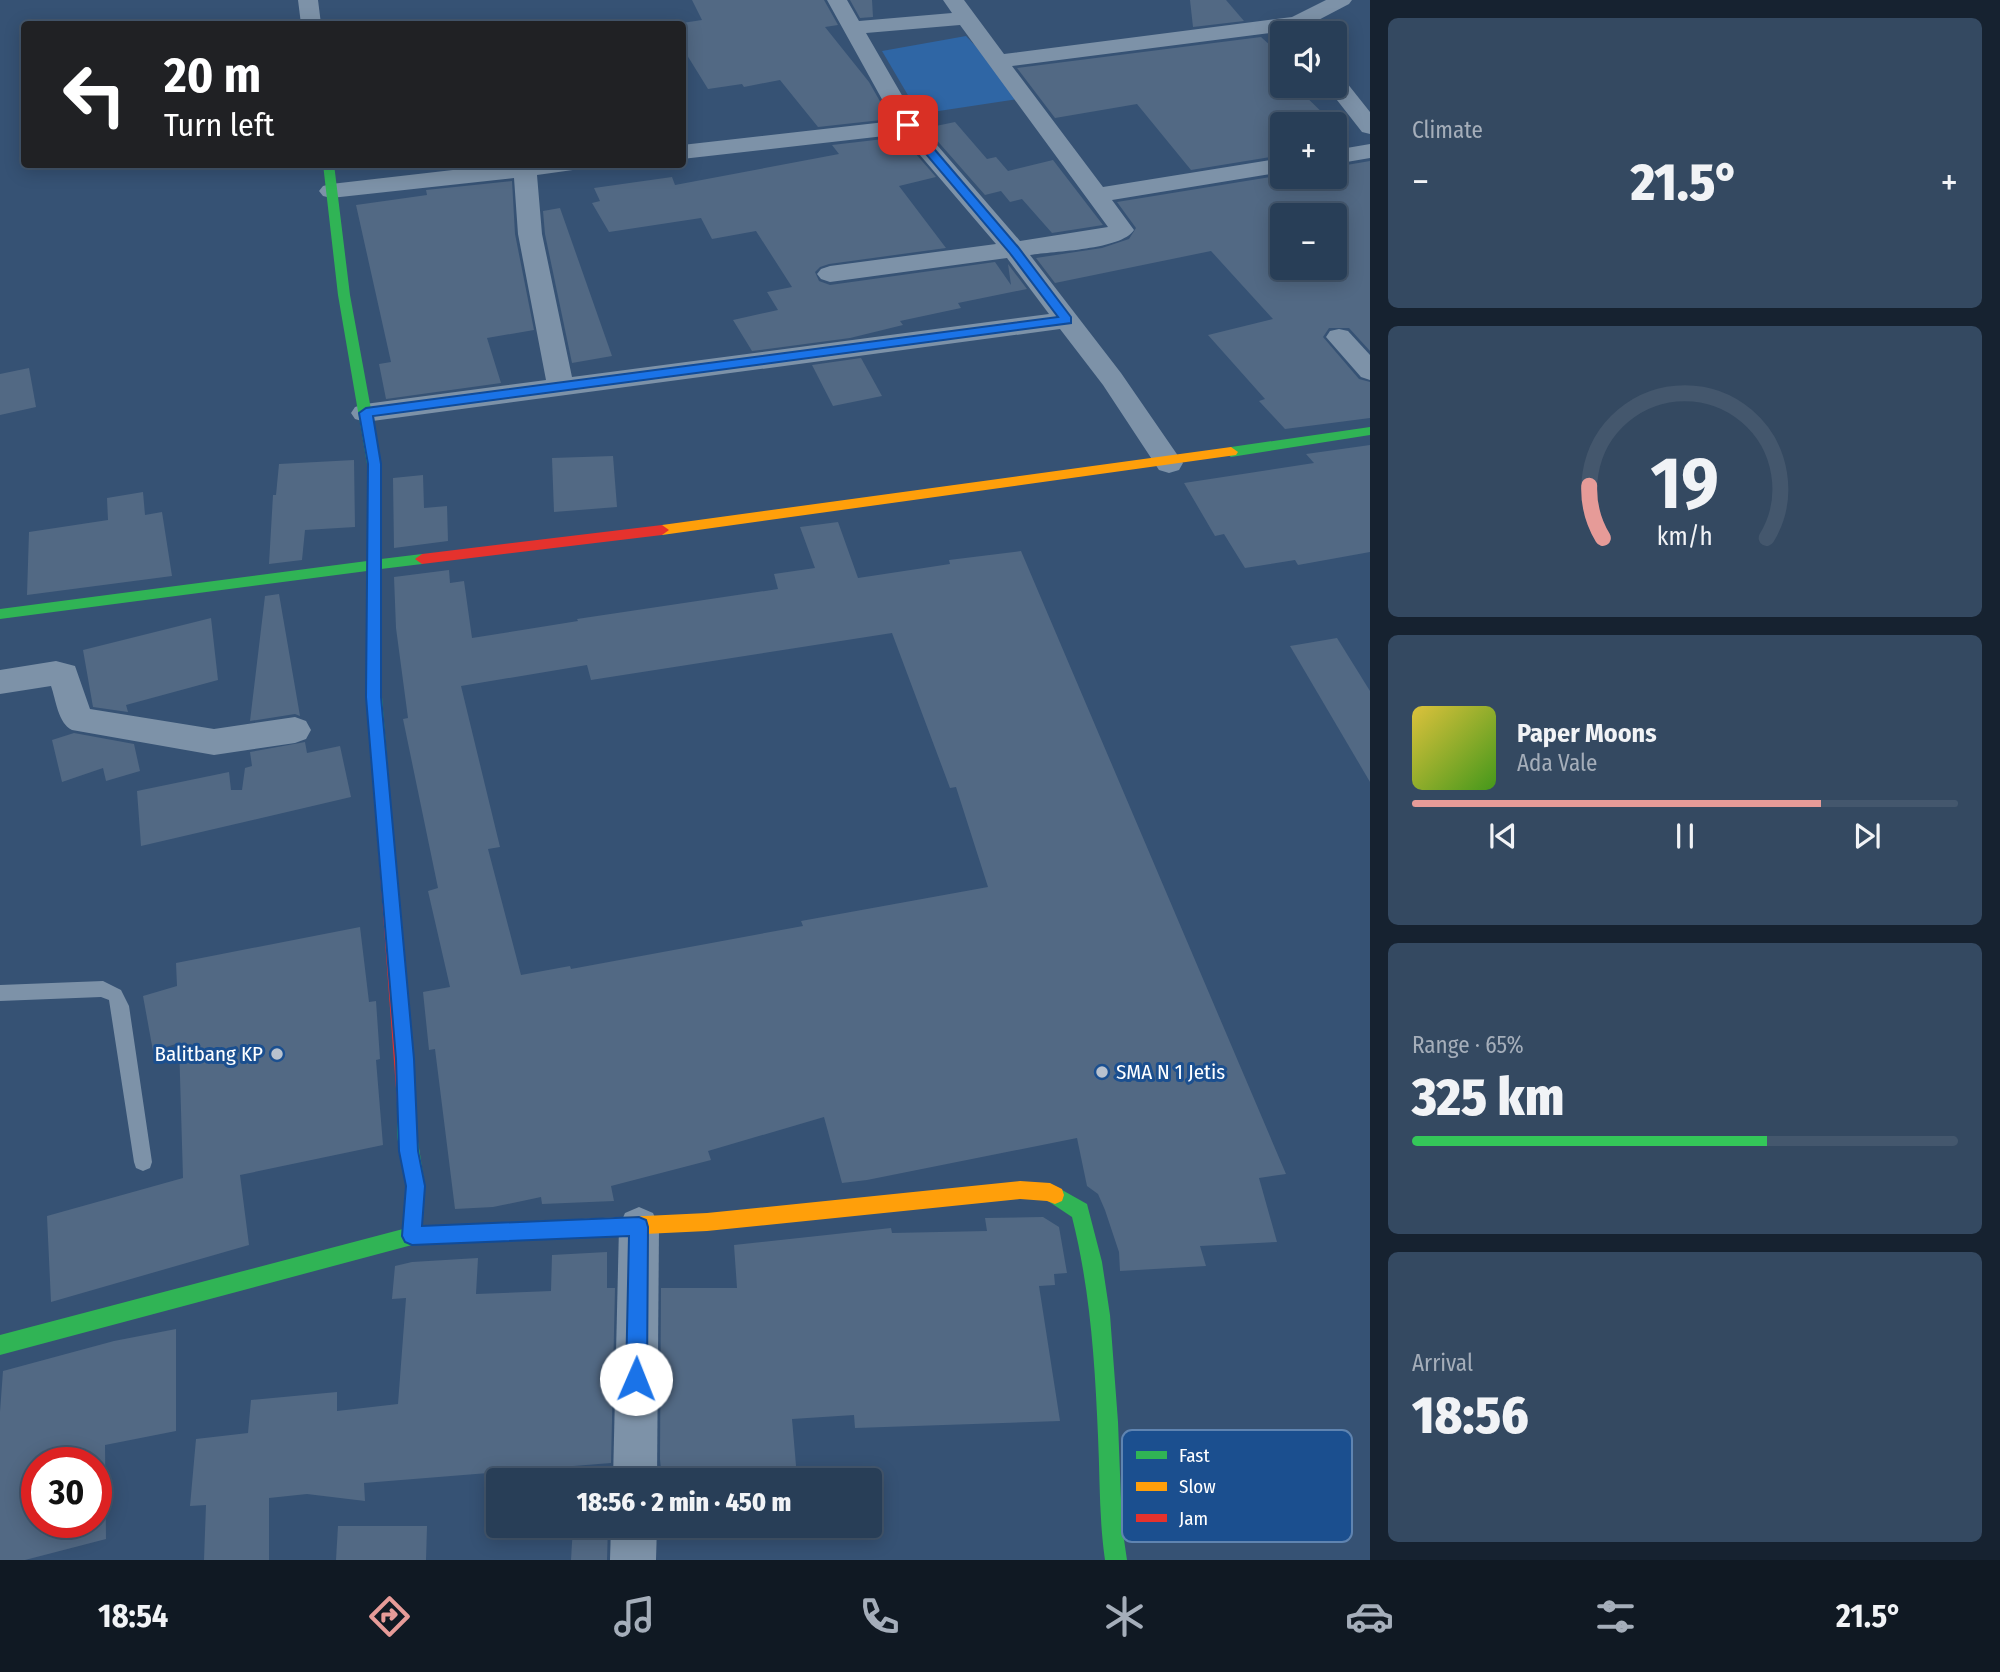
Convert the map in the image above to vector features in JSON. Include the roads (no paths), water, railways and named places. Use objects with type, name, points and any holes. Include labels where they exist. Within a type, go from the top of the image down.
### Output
[{"type":"street","points":[[308,0],[311,21]]},
{"type":"street","points":[[837,0],[908,125],[1013,249],[1169,463]]},
{"type":"street","points":[[1308,21],[1342,0]]},
{"type":"street","points":[[830,274],[1013,249],[1119,233],[1122,230],[959,9],[851,28]]},
{"type":"street","points":[[998,61],[1270,31]]},
{"type":"street","points":[[1347,98],[1370,127]]},
{"type":"street","points":[[686,152],[908,125]]},
{"type":"street","points":[[1347,155],[1370,151]]},
{"type":"street","points":[[1098,195],[1270,167]]},
{"type":"street","points":[[328,168],[344,295],[374,464],[374,697],[405,1059],[408,1151],[416,1186],[412,1236]]},
{"type":"street","points":[[331,191],[541,168]]},
{"type":"street","points":[[525,170],[530,234],[561,387]]},
{"type":"street","points":[[366,413],[1067,320]]},
{"type":"street","points":[[1339,337],[1370,370]]},
{"type":"street","points":[[0,614],[72,608],[376,565],[1169,463],[1370,431]]},
{"type":"street","points":[[0,682],[56,673],[64,675],[77,718],[83,721],[214,743],[295,730]]},
{"type":"street","points":[[0,1345],[412,1236],[639,1227],[854,1209],[1020,1189],[1050,1192],[1080,1211],[1092,1253],[1108,1422],[1111,1535],[1115,1560]]},
{"type":"street","points":[[635,1468],[639,1227]]},
{"type":"street","points":[[633,1560],[634,1538]]},
{"type":"lane","points":[[0,993],[103,989],[116,995],[120,1006],[143,1162]]},
{"type":"place","name":"Balitbang KP","points":[[277,1054]]},
{"type":"place","name":"SMA N 1 Jetis","points":[[1102,1072]]}]
